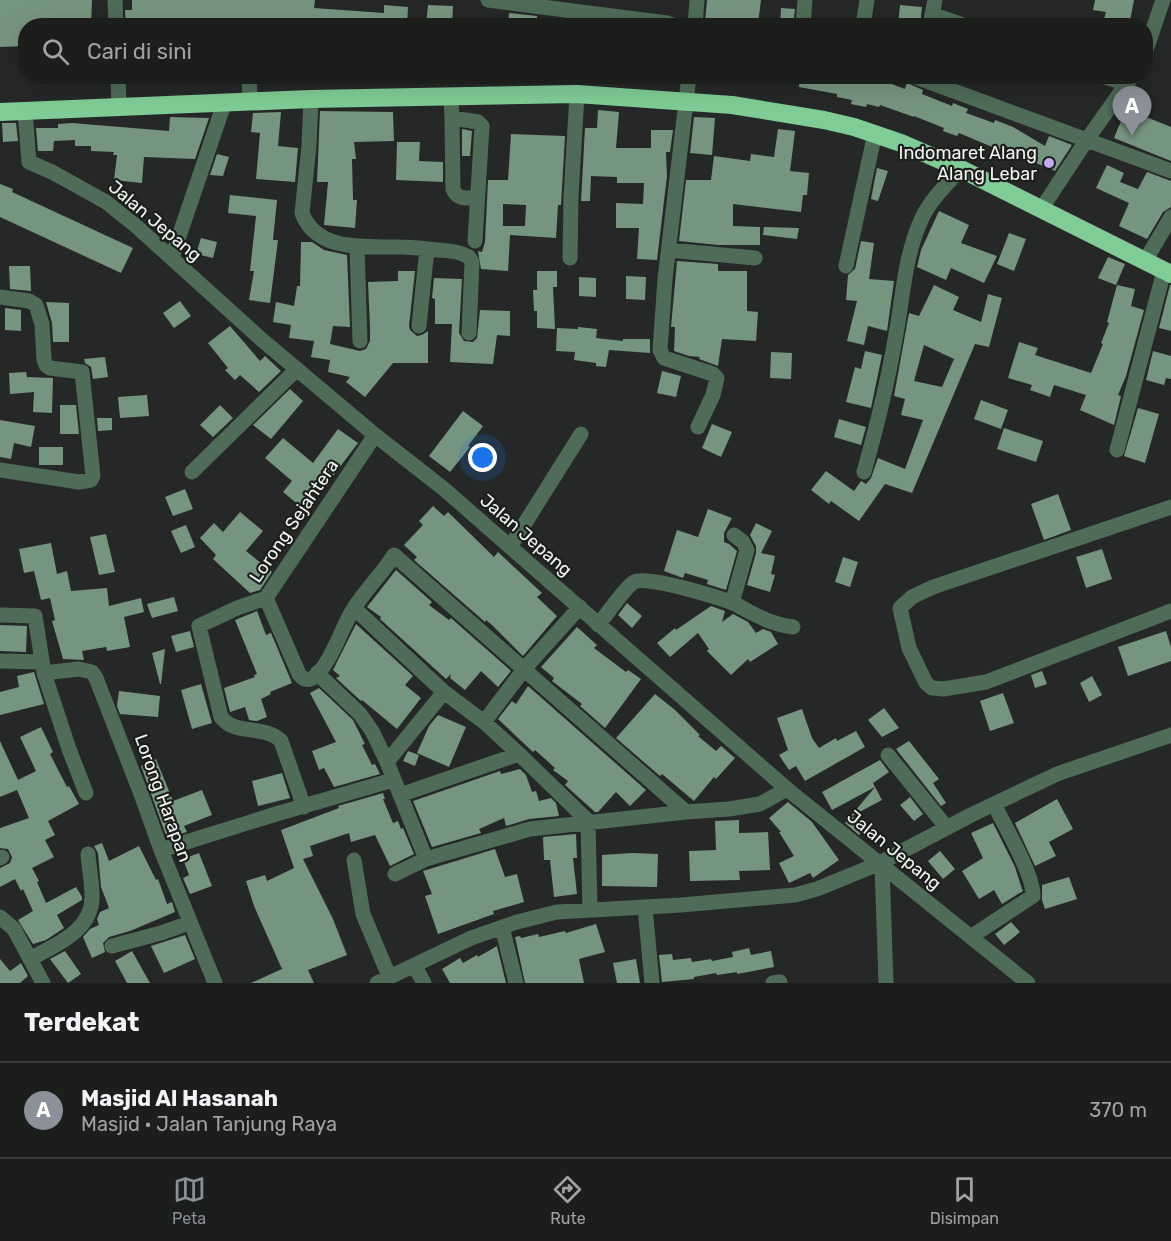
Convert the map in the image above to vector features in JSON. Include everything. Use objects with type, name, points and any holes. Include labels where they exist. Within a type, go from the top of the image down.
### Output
[{"type":"highway","points":[[0,111],[311,99],[577,94],[732,105],[792,114],[875,133],[961,169],[1168,273]]},
{"type":"street","points":[[115,0],[116,18]]},
{"type":"street","points":[[488,0],[628,18]]},
{"type":"street","points":[[696,18],[697,0]]},
{"type":"street","points":[[804,18],[805,0]]},
{"type":"street","points":[[864,18],[867,0]]},
{"type":"street","points":[[1153,29],[1163,0]]},
{"type":"street","points":[[118,84],[119,106]]},
{"type":"street","points":[[249,84],[250,102]]},
{"type":"street","points":[[688,84],[669,250],[661,355],[713,374],[717,378],[713,395],[698,427]]},
{"type":"street","points":[[936,84],[1171,171]]},
{"type":"street","points":[[1042,208],[1127,84]]},
{"type":"street","points":[[570,258],[577,94]]},
{"type":"street","points":[[451,98],[453,189],[455,194],[464,198],[476,198]]},
{"type":"street","points":[[311,99],[302,213],[307,222],[320,234],[335,243],[357,248],[427,249],[463,253],[469,257],[472,262],[469,333]]},
{"type":"street","points":[[172,257],[224,104]]},
{"type":"street","name":"Jalan Jepang","points":[[24,111],[29,162],[106,202],[172,257],[225,309],[375,435],[444,489],[787,789],[1028,983]]},
{"type":"street","points":[[452,118],[478,122],[482,126],[475,241]]},
{"type":"street","points":[[846,266],[875,133]]},
{"type":"street","points":[[864,472],[881,413],[906,272],[921,219],[931,202],[961,169]]},
{"type":"street","points":[[1145,261],[1171,217]]},
{"type":"street","points":[[357,248],[360,341]]},
{"type":"street","points":[[419,326],[427,249]]},
{"type":"street","points":[[669,250],[755,258]]},
{"type":"street","points":[[1117,450],[1168,273]]},
{"type":"street","points":[[0,297],[30,300],[36,305],[41,317],[46,365],[50,368],[82,372],[93,476],[91,480],[79,482],[0,470]]},
{"type":"street","points":[[192,472],[276,387],[297,369]]},
{"type":"street","points":[[510,547],[581,434]]},
{"type":"street","name":"Lorong Sejahtera","points":[[304,807],[281,741],[274,734],[234,728],[226,724],[221,717],[199,626],[237,608],[266,598],[375,435]]},
{"type":"street","points":[[1171,507],[933,587],[912,597],[900,608],[909,648],[926,683],[932,688],[943,689],[986,682],[1171,611]]},
{"type":"street","points":[[732,603],[747,550],[743,542],[734,535]]},
{"type":"street","points":[[266,598],[299,674],[303,679],[314,678],[327,659],[354,608],[394,555],[686,812]]},
{"type":"street","points":[[598,625],[629,586],[640,580],[687,589],[732,603],[778,624],[793,627]]},
{"type":"street","points":[[484,722],[525,668],[580,607]]},
{"type":"street","points":[[354,608],[444,692],[484,722],[588,821],[590,910]]},
{"type":"street","points":[[0,615],[35,616],[43,667],[69,749],[86,793]]},
{"type":"street","name":"Lorong Harapan","points":[[0,661],[92,672],[130,763],[189,923],[215,983]]},
{"type":"street","points":[[317,673],[360,714],[372,731],[426,859]]},
{"type":"street","points":[[387,762],[444,692]]},
{"type":"street","points":[[354,860],[363,914],[383,979],[471,938],[557,912],[795,895],[817,890],[880,865],[993,804],[1057,774],[1171,735]]},
{"type":"street","points":[[161,850],[276,814],[397,788],[519,754]]},
{"type":"street","points":[[888,755],[947,828]]},
{"type":"street","points":[[395,874],[426,859],[530,829],[588,821],[729,809],[760,804],[787,789]]},
{"type":"street","points":[[972,936],[1033,896],[1026,871],[993,804]]},
{"type":"street","points":[[30,960],[78,932],[84,922],[93,898],[88,854]]},
{"type":"street","points":[[880,865],[886,983]]},
{"type":"street","points":[[645,907],[652,983]]},
{"type":"street","points":[[0,917],[14,928],[43,983]]},
{"type":"street","points":[[112,946],[189,923]]},
{"type":"street","points":[[502,927],[516,983]]},
{"type":"street","points":[[414,965],[424,983]]},
{"type":"street","points":[[773,983],[780,982]]},
{"type":"building","points":[[0,0],[92,0],[91,18],[18,18],[18,46],[0,47]]},
{"type":"building","points":[[132,0],[315,0],[314,8],[384,13],[384,5],[408,7],[407,18],[126,18],[125,10],[132,10]]},
{"type":"building","points":[[707,0],[761,0],[759,18],[705,18]]},
{"type":"building","points":[[1095,0],[1134,0],[1131,18],[1104,18],[1106,12],[1093,10]]},
{"type":"building","points":[[428,5],[453,6],[452,18],[427,18]]},
{"type":"building","points":[[900,5],[922,7],[921,18],[899,18]]},
{"type":"building","points":[[781,8],[795,9],[794,18],[780,18]]},
{"type":"building","points":[[509,13],[537,16],[537,18],[509,18]]},
{"type":"building","points":[[799,84],[892,84],[905,89],[907,84],[909,84],[923,90],[922,94],[952,106],[953,103],[968,109],[966,113],[1013,127],[1045,146],[1049,136],[1072,145],[1055,171],[1006,146],[1004,152],[959,133],[957,136],[943,131],[944,128],[880,105],[879,107],[867,104],[866,107],[851,104],[852,100],[837,97],[837,94],[799,87]]},
{"type":"building","points":[[1126,109],[1171,127],[1171,161],[1114,138]]},
{"type":"building","points":[[598,110],[619,112],[616,148],[651,148],[651,130],[673,130],[670,152],[666,152],[667,176],[657,260],[637,259],[639,228],[616,228],[616,203],[643,204],[644,183],[617,183],[617,177],[591,176],[590,201],[581,201],[585,128],[597,128]]},
{"type":"building","points":[[320,111],[393,112],[394,141],[354,142],[356,159],[352,159],[353,200],[357,200],[355,228],[324,225],[328,182],[317,182]]},
{"type":"building","points":[[281,112],[278,146],[298,148],[295,182],[256,179],[260,133],[251,132],[253,113]]},
{"type":"building","points":[[170,117],[209,118],[195,159],[144,157],[142,183],[114,180],[117,155],[113,155],[114,152],[91,151],[91,146],[75,146],[75,140],[54,141],[53,151],[38,151],[36,128],[58,128],[58,124],[72,123],[169,131]]},
{"type":"building","points":[[694,117],[715,118],[712,155],[690,153]]},
{"type":"building","points":[[2,123],[16,123],[18,141],[3,142]]},
{"type":"building","points":[[462,129],[472,131],[470,156],[462,156]]},
{"type":"building","points":[[778,129],[795,131],[790,171],[809,173],[807,195],[803,195],[801,212],[733,204],[733,226],[760,227],[760,245],[718,245],[679,241],[686,180],[711,180],[714,156],[750,161],[751,154],[774,157]]},
{"type":"building","points":[[511,134],[565,136],[561,205],[558,205],[556,238],[510,235],[508,271],[481,269],[478,251],[482,252],[485,242],[488,180],[508,180]],"holes":[[[503,204],[526,205],[525,226],[503,226]]]},
{"type":"building","points":[[397,142],[420,142],[419,161],[443,162],[443,182],[396,180]]},
{"type":"building","points":[[217,154],[229,157],[223,176],[210,175]]},
{"type":"building","points":[[1107,165],[1124,173],[1120,182],[1138,189],[1147,172],[1171,181],[1171,207],[1163,212],[1147,239],[1119,226],[1129,203],[1096,188]]},
{"type":"building","points":[[877,168],[888,171],[878,201],[871,199]]},
{"type":"building","points":[[0,184],[13,189],[12,192],[133,248],[121,273],[0,217]]},
{"type":"building","points":[[230,195],[277,200],[273,240],[278,240],[270,303],[249,300],[254,271],[250,271],[256,216],[228,213]]},
{"type":"building","points":[[939,211],[969,225],[961,243],[997,256],[984,283],[951,268],[946,280],[917,267],[921,250]]},
{"type":"building","points":[[764,227],[799,228],[797,239],[763,235]]},
{"type":"building","points":[[1009,233],[1026,239],[1014,271],[997,264]]},
{"type":"building","points":[[201,238],[217,242],[213,258],[196,254]]},
{"type":"building","points":[[861,241],[874,243],[869,279],[894,281],[887,331],[868,326],[864,345],[847,341],[857,301],[846,300],[848,275],[855,269]]},
{"type":"building","points":[[301,242],[312,242],[324,250],[347,255],[350,327],[333,326],[330,344],[360,351],[366,349],[370,341],[368,282],[398,281],[398,271],[415,271],[409,326],[417,336],[428,331],[428,363],[393,363],[365,397],[346,382],[350,377],[328,372],[330,360],[311,357],[314,341],[289,338],[291,325],[273,322],[276,302],[294,306],[297,286],[300,286]]},
{"type":"building","points":[[1108,257],[1125,264],[1116,285],[1098,278]]},
{"type":"building","points":[[677,261],[718,264],[718,271],[747,271],[747,311],[758,312],[756,341],[722,339],[718,366],[699,359],[700,357],[674,351],[675,327],[671,327]]},
{"type":"building","points":[[9,266],[30,266],[31,291],[10,289]]},
{"type":"building","points":[[537,271],[557,271],[557,287],[553,287],[555,329],[537,328],[533,290],[537,290]]},
{"type":"building","points":[[626,276],[646,277],[645,300],[626,299]]},
{"type":"building","points":[[579,277],[596,278],[596,297],[579,296]]},
{"type":"building","points":[[434,278],[462,279],[459,333],[464,341],[473,342],[477,338],[480,310],[510,311],[510,336],[497,335],[493,364],[450,362],[452,324],[435,324],[435,299],[432,298]]},
{"type":"building","points":[[934,285],[959,297],[953,310],[981,322],[988,294],[1002,298],[989,347],[975,344],[912,493],[885,484],[859,521],[831,501],[829,504],[811,490],[826,471],[854,491],[861,481],[866,484],[871,478],[878,458],[905,469],[923,420],[901,415],[905,399],[894,396],[909,313],[919,316]],"holes":[[[924,345],[954,359],[942,387],[914,381]]]},
{"type":"building","points":[[1117,285],[1135,289],[1131,306],[1144,310],[1126,376],[1118,395],[1121,396],[1114,425],[1080,410],[1086,395],[1054,385],[1050,397],[1030,390],[1032,385],[1008,378],[1019,342],[1038,348],[1035,355],[1091,373],[1103,344],[1101,343],[1109,323],[1107,322]]},
{"type":"building","points":[[1171,285],[1171,331],[1159,328]]},
{"type":"building","points":[[180,301],[191,316],[174,328],[163,313]]},
{"type":"building","points":[[46,302],[69,303],[69,342],[53,342],[52,323]]},
{"type":"building","points":[[5,308],[21,310],[21,331],[5,330]]},
{"type":"building","points":[[230,326],[260,361],[265,356],[281,371],[259,392],[240,375],[235,380],[225,370],[228,368],[208,343]]},
{"type":"building","points":[[578,327],[597,329],[596,338],[623,341],[623,339],[650,339],[650,353],[609,350],[606,367],[574,360],[575,352],[556,351],[557,328],[578,329]]},
{"type":"building","points":[[865,351],[882,355],[871,408],[846,402],[855,367],[861,369]]},
{"type":"building","points":[[1153,351],[1171,356],[1171,379],[1166,378],[1164,385],[1146,380]]},
{"type":"building","points":[[771,352],[792,353],[791,379],[770,378]]},
{"type":"building","points":[[105,357],[108,377],[93,379],[91,367],[85,363],[84,359]]},
{"type":"building","points":[[662,371],[681,376],[676,397],[657,393]]},
{"type":"building","points":[[26,372],[27,377],[53,378],[52,413],[33,412],[34,392],[10,394],[9,373]]},
{"type":"building","points":[[290,389],[303,401],[271,439],[253,425]]},
{"type":"building","points":[[147,395],[149,416],[120,418],[118,397]]},
{"type":"building","points":[[981,400],[1008,410],[1001,429],[974,419]]},
{"type":"building","points":[[60,405],[76,405],[79,434],[60,434]]},
{"type":"building","points":[[220,405],[233,418],[213,437],[200,425]]},
{"type":"building","points":[[1138,408],[1159,414],[1145,463],[1124,456]]},
{"type":"building","points":[[463,411],[483,426],[450,472],[429,456]]},
{"type":"building","points":[[97,418],[112,418],[112,430],[98,431]]},
{"type":"building","points":[[839,419],[866,427],[861,445],[834,437]]},
{"type":"building","points":[[0,420],[35,426],[31,447],[14,443],[11,459],[0,457]]},
{"type":"building","points":[[712,424],[732,432],[721,457],[702,448]]},
{"type":"building","points":[[1004,428],[1043,441],[1036,462],[997,449]]},
{"type":"building","points":[[338,429],[358,443],[324,488],[318,484],[300,506],[283,492],[292,481],[265,458],[283,438],[313,463]]},
{"type":"building","points":[[39,447],[63,447],[63,465],[39,465]]},
{"type":"building","points":[[185,489],[193,509],[173,516],[165,497]]},
{"type":"building","points":[[1058,494],[1071,530],[1044,540],[1031,504]]},
{"type":"building","points":[[433,506],[444,516],[448,512],[494,557],[498,552],[542,593],[537,597],[557,616],[523,656],[493,626],[486,620],[485,622],[414,560],[417,557],[404,545],[423,525],[419,521]]},
{"type":"building","points":[[708,509],[732,518],[724,533],[724,542],[737,551],[726,590],[707,584],[708,580],[685,573],[683,578],[664,571],[677,530],[698,537]]},
{"type":"building","points":[[240,512],[263,531],[246,551],[272,572],[260,590],[250,593],[213,559],[216,555],[200,538],[214,523],[223,532]]},
{"type":"building","points":[[756,523],[772,531],[761,553],[775,556],[771,574],[775,575],[770,592],[747,585],[756,553],[756,546],[750,535]]},
{"type":"building","points":[[186,525],[195,547],[181,553],[171,531]]},
{"type":"building","points":[[106,534],[115,572],[99,575],[90,537]]},
{"type":"building","points":[[51,543],[57,574],[67,571],[71,591],[107,588],[109,606],[141,598],[144,612],[124,617],[130,647],[107,651],[106,647],[82,651],[84,660],[63,659],[52,621],[55,620],[50,598],[41,600],[34,571],[24,573],[19,549]]},
{"type":"building","points":[[1102,549],[1112,579],[1086,588],[1076,557]]},
{"type":"building","points":[[843,557],[858,562],[850,587],[835,582]]},
{"type":"building","points":[[396,570],[432,602],[429,605],[449,620],[451,618],[511,671],[498,687],[481,671],[465,690],[450,678],[451,674],[446,679],[380,619],[381,617],[367,607]]},
{"type":"building","points":[[174,597],[178,611],[152,618],[147,604]]},
{"type":"building","points":[[627,603],[642,616],[632,628],[618,615]]},
{"type":"building","points":[[711,606],[725,611],[722,622],[733,614],[748,622],[756,633],[763,629],[771,632],[778,644],[750,662],[748,659],[731,675],[707,651],[709,649],[698,633],[670,657],[657,643],[675,628],[676,630]]},
{"type":"building","points":[[257,611],[266,635],[271,633],[292,683],[270,692],[271,694],[261,699],[267,717],[257,721],[249,720],[245,707],[230,712],[224,688],[255,677],[254,675],[257,674],[235,620]]},
{"type":"building","points":[[356,624],[413,676],[405,685],[421,698],[397,729],[336,678],[340,676],[333,670]]},
{"type":"building","points":[[0,625],[27,626],[26,652],[0,651]]},
{"type":"building","points":[[577,627],[597,645],[594,648],[626,672],[628,670],[641,679],[605,728],[580,706],[582,704],[552,681],[554,678],[541,667]]},
{"type":"building","points":[[190,631],[194,647],[176,652],[171,636]]},
{"type":"building","points":[[1166,631],[1171,647],[1171,661],[1128,676],[1118,647]]},
{"type":"building","points":[[165,649],[161,684],[160,684],[152,653]]},
{"type":"building","points":[[1042,671],[1047,684],[1035,688],[1031,675]]},
{"type":"building","points":[[34,672],[44,704],[0,715],[0,692],[19,687],[17,676]]},
{"type":"building","points":[[1092,676],[1102,695],[1089,702],[1080,683]]},
{"type":"building","points":[[201,684],[212,723],[192,729],[181,690]]},
{"type":"building","points":[[528,686],[646,790],[630,806],[616,792],[598,812],[595,812],[565,785],[568,781],[553,770],[555,768],[535,750],[533,752],[498,719],[512,701],[516,704]]},
{"type":"building","points":[[319,688],[353,720],[372,765],[375,764],[380,774],[334,787],[324,768],[319,770],[312,751],[336,742],[310,693]]},
{"type":"building","points":[[119,691],[160,696],[158,717],[120,714],[117,706]]},
{"type":"building","points":[[1003,693],[1014,723],[990,731],[980,701]]},
{"type":"building","points":[[655,694],[675,710],[700,735],[698,736],[716,751],[721,746],[735,758],[716,779],[714,777],[694,801],[662,774],[660,776],[616,738]]},
{"type":"building","points":[[884,708],[899,728],[882,737],[868,720]]},
{"type":"building","points":[[802,709],[812,738],[819,748],[836,738],[837,741],[856,731],[865,747],[805,781],[796,766],[789,770],[779,755],[788,750],[777,718]]},
{"type":"building","points":[[438,715],[466,727],[449,767],[417,753],[429,726]]},
{"type":"building","points":[[41,727],[53,752],[50,754],[67,787],[69,786],[79,804],[48,821],[55,835],[45,840],[54,857],[32,868],[46,903],[76,887],[82,900],[57,915],[64,928],[46,940],[33,944],[18,920],[33,911],[23,889],[21,891],[15,879],[0,887],[0,868],[10,863],[12,857],[8,849],[0,848],[0,828],[29,818],[17,790],[0,797],[0,741],[18,780],[36,771],[20,737]]},
{"type":"building","points":[[909,741],[939,779],[933,783],[946,803],[941,806],[896,749]]},
{"type":"building","points":[[408,751],[419,755],[415,766],[403,761]]},
{"type":"building","points":[[156,759],[173,801],[202,790],[212,815],[184,826],[187,832],[167,838],[141,766]]},
{"type":"building","points":[[880,760],[889,772],[873,783],[882,800],[852,816],[866,827],[859,835],[845,823],[875,787],[832,810],[822,792]]},
{"type":"building","points":[[520,769],[526,775],[532,792],[536,791],[539,801],[551,798],[556,803],[559,816],[529,819],[506,826],[504,818],[479,829],[481,833],[432,847],[413,801],[500,771],[501,774]]},
{"type":"building","points":[[282,773],[290,798],[258,806],[252,781]]},
{"type":"building","points":[[383,793],[385,799],[383,799],[393,823],[398,821],[401,829],[403,828],[414,854],[390,866],[375,835],[351,842],[349,833],[310,846],[313,856],[303,859],[333,919],[347,955],[308,970],[314,983],[251,983],[282,969],[254,906],[246,881],[265,875],[267,881],[294,868],[281,830],[339,808],[338,806]]},
{"type":"building","points":[[910,797],[923,814],[914,821],[900,805]]},
{"type":"building","points":[[1057,799],[1073,829],[1049,842],[1056,856],[1035,866],[1015,823]]},
{"type":"building","points":[[788,802],[812,822],[839,860],[813,878],[810,873],[789,883],[779,863],[794,856],[779,832],[781,832],[769,818]]},
{"type":"building","points":[[739,820],[739,833],[768,832],[770,870],[739,871],[740,880],[690,881],[689,851],[716,850],[715,821]]},
{"type":"building","points":[[993,823],[1015,867],[1023,891],[1002,904],[994,890],[979,899],[962,871],[983,858],[971,833]]},
{"type":"building","points":[[576,834],[577,858],[573,858],[577,894],[554,897],[550,860],[544,860],[543,837]]},
{"type":"building","points":[[102,843],[109,861],[139,846],[156,880],[158,879],[167,904],[172,902],[175,912],[130,931],[109,937],[103,943],[105,952],[92,958],[83,937],[90,929],[99,925],[97,919],[100,912],[109,908],[101,887],[98,853],[94,846]]},
{"type":"building","points":[[495,849],[505,877],[517,874],[524,902],[493,911],[494,914],[438,934],[425,896],[432,894],[423,871]]},
{"type":"building","points":[[940,851],[955,869],[943,879],[928,861]]},
{"type":"building","points":[[199,853],[212,886],[190,894],[183,878],[189,875],[183,859]]},
{"type":"building","points":[[658,854],[657,887],[602,886],[602,855]]},
{"type":"building","points":[[1069,877],[1077,899],[1045,909],[1042,900],[1042,885]]},
{"type":"building","points":[[1011,922],[1020,932],[1004,945],[995,934]]},
{"type":"building","points":[[596,924],[605,952],[579,959],[584,983],[525,983],[515,937],[538,934],[539,937],[565,931],[566,933]]},
{"type":"building","points":[[185,935],[195,959],[164,973],[151,946]]},
{"type":"building","points":[[497,946],[506,983],[450,983],[442,969],[460,958],[463,963]]},
{"type":"building","points":[[749,948],[751,955],[771,951],[774,967],[737,974],[737,972],[717,975],[716,973],[694,977],[694,979],[662,982],[659,955],[672,954],[673,960],[691,958],[692,962],[711,959],[712,961],[733,957],[732,952]]},
{"type":"building","points":[[65,951],[81,974],[68,983],[50,959]]},
{"type":"building","points":[[132,951],[150,983],[127,983],[115,961]]},
{"type":"building","points":[[0,959],[10,971],[21,963],[28,976],[20,983],[0,983]]},
{"type":"building","points":[[636,959],[640,983],[617,983],[613,963]]},
{"type":"place","name":"Masjid Al Hasanah","points":[[1132,136]]},
{"type":"place","name":"Indomaret Alang Alang Lebar","points":[[1049,163]]}]
